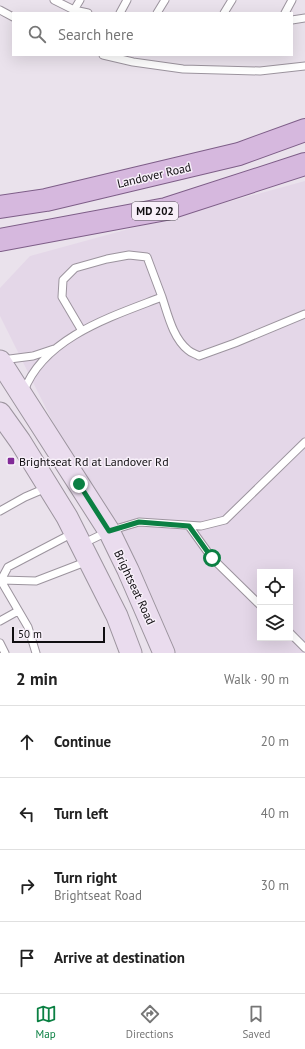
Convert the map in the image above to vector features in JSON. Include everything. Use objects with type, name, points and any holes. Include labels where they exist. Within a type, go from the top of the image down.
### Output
[{"type":"main road","name":"Landover Road","points":[[0,207],[46,200],[239,154],[305,130]]},
{"type":"main road","name":"MD 202","points":[[3,242],[166,209],[305,164]]},
{"type":"main road","points":[[0,197],[46,200]]},
{"type":"main road","name":"Brightseat Road","points":[[0,360],[109,531],[128,570],[164,653]]},
{"type":"main road","points":[[2,420],[20,441],[82,546],[117,616],[131,653]]},
{"type":"lane","points":[[54,0],[74,10],[83,12]]},
{"type":"lane","points":[[74,10],[80,0]]},
{"type":"lane","points":[[121,12],[127,0]]},
{"type":"lane","points":[[159,12],[165,0]]},
{"type":"lane","points":[[225,12],[232,0]]},
{"type":"lane","points":[[286,12],[292,0]]},
{"type":"lane","points":[[0,10],[12,16]]},
{"type":"lane","points":[[293,20],[305,18]]},
{"type":"lane","points":[[107,56],[133,62],[183,69],[260,71],[305,66]]},
{"type":"lane","points":[[82,331],[62,297],[63,280],[75,268],[107,259],[129,255],[147,257],[173,328],[188,350],[199,356],[228,346],[305,314]]},
{"type":"lane","points":[[22,396],[28,382],[36,370],[56,349],[82,331],[110,317],[162,298]]},
{"type":"lane","points":[[0,360],[33,356],[56,349]]},
{"type":"lane","points":[[0,579],[36,581],[82,546],[109,531],[139,522],[189,526],[208,525],[225,520],[305,442]]},
{"type":"lane","points":[[0,511],[48,487]]},
{"type":"lane","points":[[189,526],[212,558],[257,602]]},
{"type":"lane","points":[[0,579],[8,567],[82,546]]},
{"type":"lane","points":[[0,579],[28,627],[36,653]]},
{"type":"lane","points":[[0,621],[18,611]]},
{"type":"lane","points":[[293,636],[305,648]]},
{"type":"lane","points":[[0,642],[4,653]]},
{"type":"shaded area","points":[[305,181],[305,653],[168,653],[0,316],[0,288],[30,256]]},
{"type":"place","name":"Brightseat Rd at Landover Rd","points":[[11,461]]},
{"type":"route","points":[[79,484],[109,531],[139,522],[189,526],[212,558]]}]
